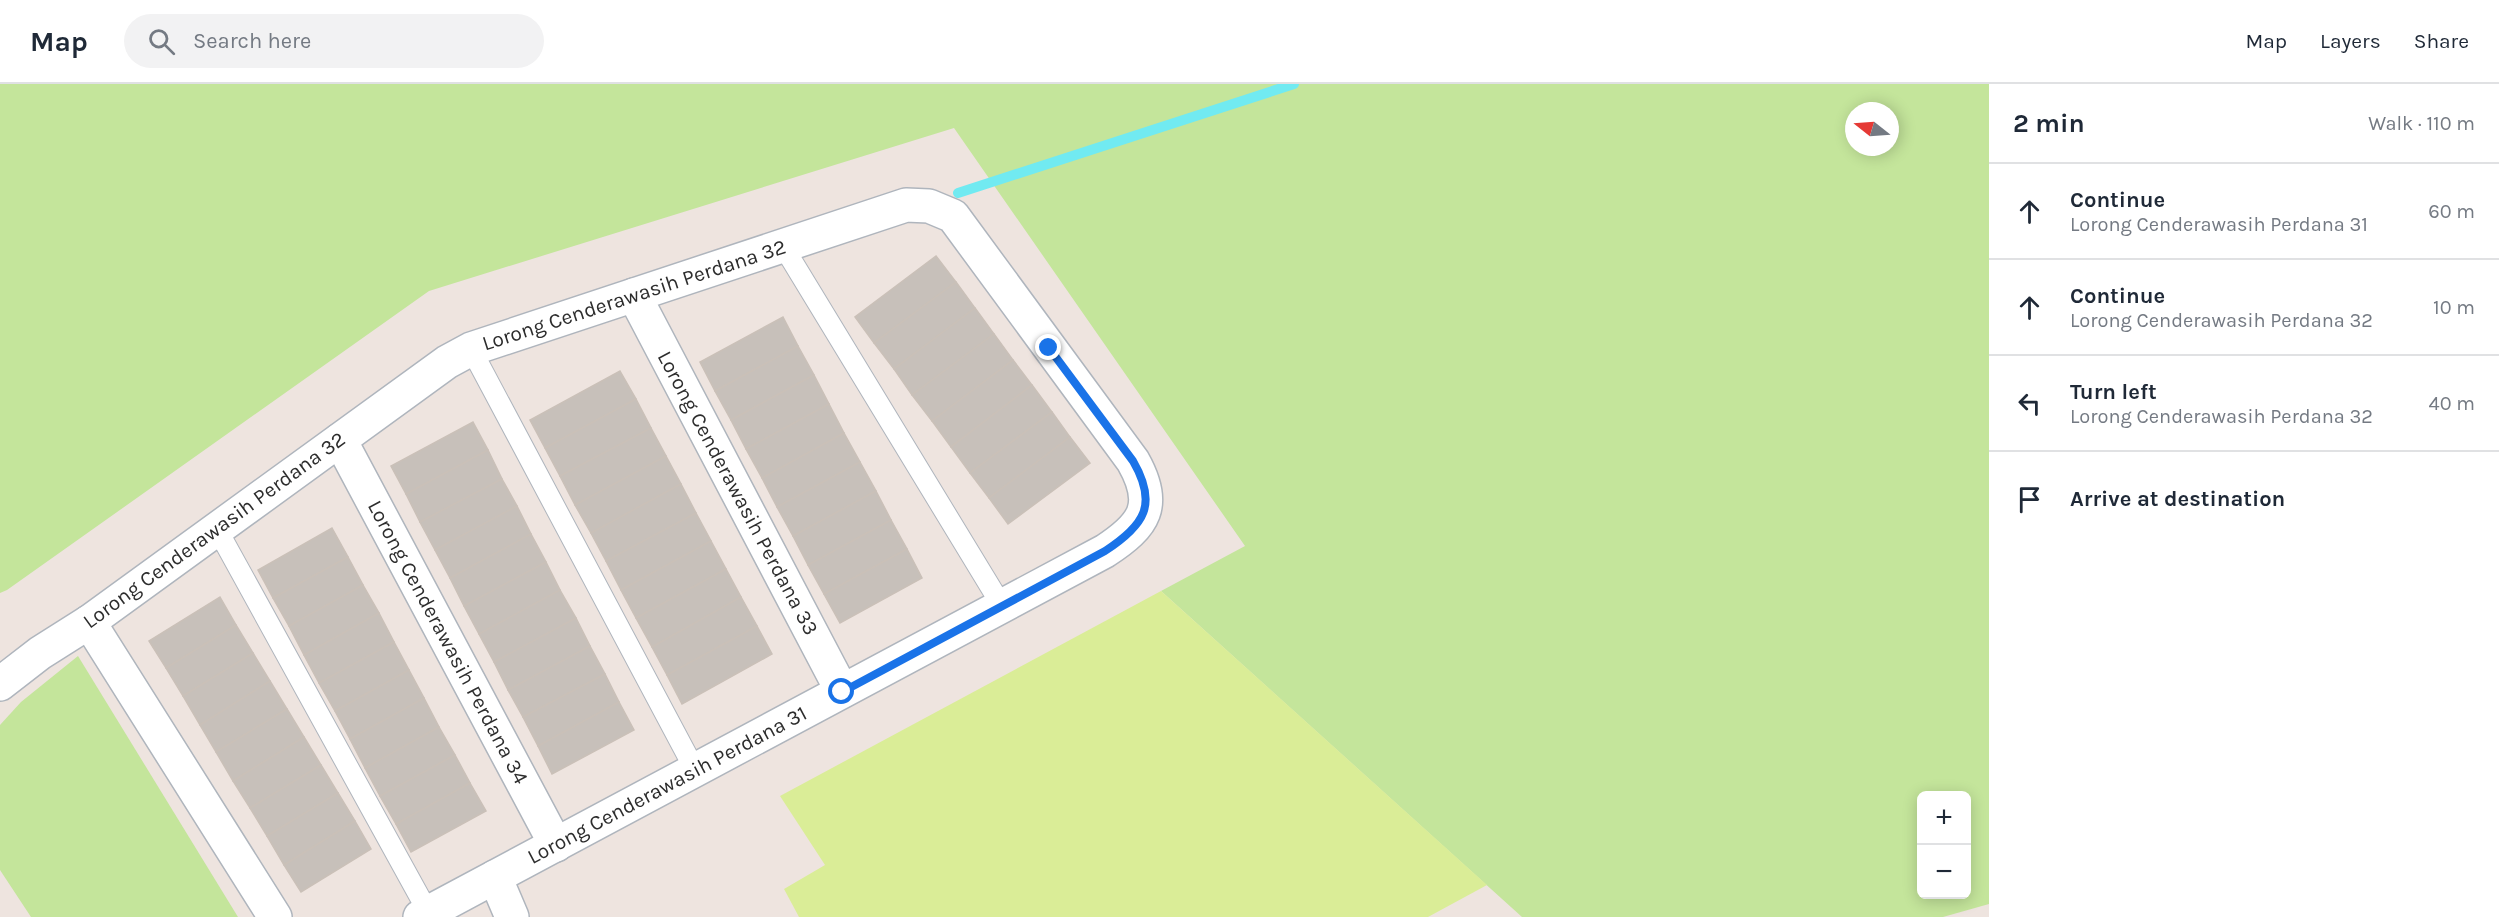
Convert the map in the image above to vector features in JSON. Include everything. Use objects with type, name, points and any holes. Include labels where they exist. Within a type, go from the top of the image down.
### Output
[{"type":"street","name":"Lorong Cenderawasih Perdana 32","points":[[0,684],[40,652],[89,622],[447,362],[471,349],[906,205],[929,206],[953,216],[1133,461],[1147,490],[1145,510],[1136,527],[1121,541],[1105,551]]},
{"type":"street","name":"Lorong Cenderawasih Perdana 33","points":[[634,295],[842,692]]},
{"type":"street","name":"Lorong Cenderawasih Perdana 34","points":[[340,440],[556,845]]},
{"type":"street","name":"Lorong Cenderawasih Perdana 31","points":[[424,915],[1105,551]]},
{"type":"street","points":[[89,622],[275,917]]},
{"type":"street","points":[[0,674],[40,652]]},
{"type":"street","points":[[495,877],[512,917]]},
{"type":"lane","points":[[783,246],[1002,606]]},
{"type":"lane","points":[[471,349],[695,770]]},
{"type":"lane","points":[[217,529],[424,915]]},
{"type":"green space","points":[[0,84],[1989,84],[1989,904],[1943,917],[1522,917],[1161,591],[1245,546],[954,128],[429,291],[0,593]]},
{"type":"green space","points":[[1161,591],[1487,885],[1428,917],[799,917],[784,889],[825,865],[780,796]]},
{"type":"green space","points":[[78,656],[238,917],[31,917],[0,870],[0,725],[21,702]]},
{"type":"building","points":[[936,256],[956,282],[874,343],[855,317]]},
{"type":"building","points":[[956,282],[975,308],[894,369],[874,343]]},
{"type":"building","points":[[975,308],[994,334],[912,395],[894,369]]},
{"type":"building","points":[[783,317],[798,346],[715,391],[700,362]]},
{"type":"building","points":[[994,334],[1013,360],[932,421],[912,395]]},
{"type":"building","points":[[798,346],[814,375],[731,420],[715,391]]},
{"type":"building","points":[[1013,360],[1032,385],[951,447],[932,421]]},
{"type":"building","points":[[620,371],[636,399],[545,448],[530,420]]},
{"type":"building","points":[[814,375],[829,404],[746,449],[731,420]]},
{"type":"building","points":[[1032,385],[1052,412],[970,473],[951,447]]},
{"type":"building","points":[[636,399],[651,428],[560,476],[545,448]]},
{"type":"building","points":[[829,404],[844,433],[762,478],[746,449]]},
{"type":"building","points":[[1052,412],[1070,437],[989,498],[970,473]]},
{"type":"building","points":[[473,422],[488,450],[406,494],[391,466]]},
{"type":"building","points":[[651,428],[666,456],[575,505],[560,476]]},
{"type":"building","points":[[844,433],[860,462],[777,507],[762,478]]},
{"type":"building","points":[[1070,437],[1090,463],[1008,524],[989,498]]},
{"type":"building","points":[[488,450],[502,479],[420,522],[406,494]]},
{"type":"building","points":[[666,456],[681,484],[591,533],[575,505]]},
{"type":"building","points":[[860,462],[876,491],[793,536],[777,507]]},
{"type":"building","points":[[502,479],[517,506],[435,550],[420,522]]},
{"type":"building","points":[[681,484],[696,513],[606,561],[591,533]]},
{"type":"building","points":[[876,491],[891,520],[808,565],[793,536]]},
{"type":"building","points":[[517,506],[531,534],[450,578],[435,550]]},
{"type":"building","points":[[696,513],[711,541],[621,590],[606,561]]},
{"type":"building","points":[[891,520],[907,549],[824,594],[808,565]]},
{"type":"building","points":[[332,528],[348,557],[273,598],[258,570]]},
{"type":"building","points":[[531,534],[546,562],[464,606],[450,578]]},
{"type":"building","points":[[711,541],[726,569],[636,618],[621,590]]},
{"type":"building","points":[[907,549],[922,578],[840,623],[824,594]]},
{"type":"building","points":[[348,557],[363,585],[289,626],[273,598]]},
{"type":"building","points":[[546,562],[560,590],[479,634],[464,606]]},
{"type":"building","points":[[726,569],[741,597],[652,647],[636,618]]},
{"type":"building","points":[[363,585],[379,613],[304,655],[289,626]]},
{"type":"building","points":[[560,590],[576,618],[494,662],[479,634]]},
{"type":"building","points":[[220,597],[236,625],[166,668],[149,641]]},
{"type":"building","points":[[741,597],[757,626],[667,675],[652,647]]},
{"type":"building","points":[[379,613],[394,642],[319,683],[304,655]]},
{"type":"building","points":[[576,618],[590,646],[508,690],[494,662]]},
{"type":"building","points":[[236,625],[253,653],[183,696],[166,668]]},
{"type":"building","points":[[757,626],[772,654],[682,704],[667,675]]},
{"type":"building","points":[[394,642],[409,670],[335,711],[319,683]]},
{"type":"building","points":[[590,646],[605,674],[523,717],[508,690]]},
{"type":"building","points":[[253,653],[270,681],[200,725],[183,696]]},
{"type":"building","points":[[409,670],[424,698],[350,739],[335,711]]},
{"type":"building","points":[[605,674],[619,702],[538,746],[523,717]]},
{"type":"building","points":[[270,681],[287,709],[216,752],[200,725]]},
{"type":"building","points":[[424,698],[439,727],[365,768],[350,739]]},
{"type":"building","points":[[619,702],[634,730],[552,774],[538,746]]},
{"type":"building","points":[[287,709],[304,737],[233,781],[216,752]]},
{"type":"building","points":[[439,727],[455,755],[380,796],[365,768]]},
{"type":"building","points":[[304,737],[321,765],[250,808],[233,781]]},
{"type":"building","points":[[455,755],[470,783],[396,824],[380,796]]},
{"type":"building","points":[[321,765],[338,793],[267,836],[250,808]]},
{"type":"building","points":[[470,783],[486,811],[411,852],[396,824]]},
{"type":"building","points":[[338,793],[355,821],[284,865],[267,836]]},
{"type":"building","points":[[355,821],[371,849],[301,892],[284,865]]},
{"type":"waterway","points":[[958,193],[1294,84]]},
{"type":"route","points":[[842,692],[1105,551],[1121,541],[1136,527],[1145,510],[1147,490],[1142,477],[1133,461],[1049,348]]}]
